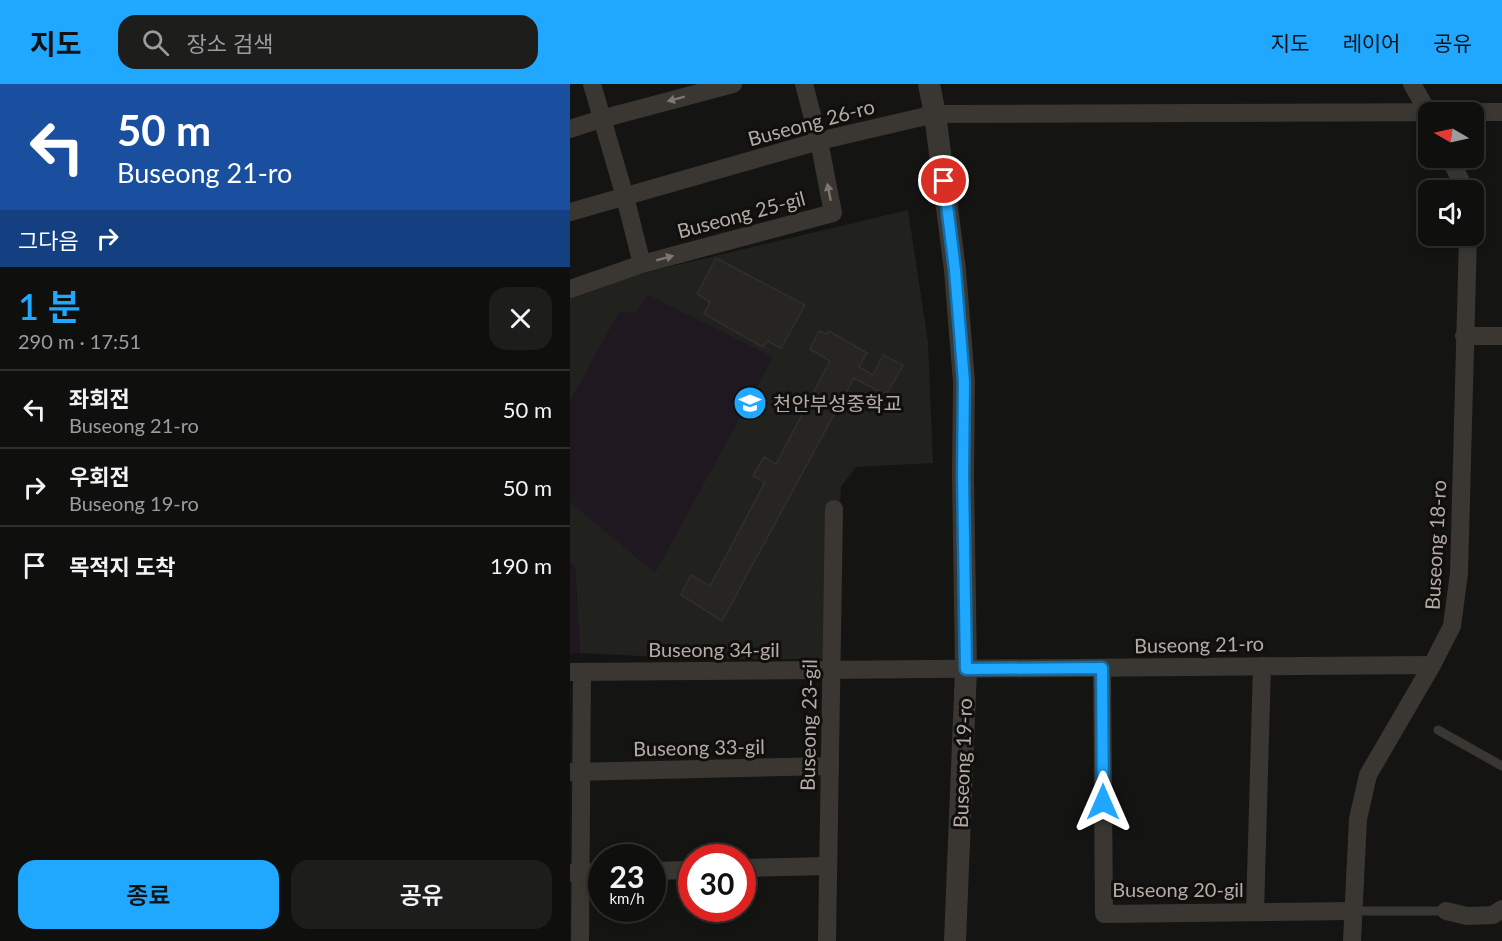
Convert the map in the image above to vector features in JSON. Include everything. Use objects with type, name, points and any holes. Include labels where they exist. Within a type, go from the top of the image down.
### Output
[{"type":"street","points":[[592,84],[642,264]]},
{"type":"street","points":[[570,129],[733,84]]},
{"type":"street","name":"Buseong 25-gil","points":[[570,290],[642,264],[833,213],[819,141],[804,84]]},
{"type":"street","name":"Buseong 19-ro","points":[[929,84],[955,270],[964,382],[966,669],[955,941]]},
{"type":"street","points":[[1412,84],[1422,102]]},
{"type":"street","name":"Buseong 26-ro","points":[[570,212],[819,141],[935,114],[1418,112]]},
{"type":"street","name":"Buseong 26-ro","points":[[1484,112],[1502,112]]},
{"type":"street","name":"Buseong 18-ro","points":[[1352,941],[1358,819],[1368,775],[1452,626],[1459,573],[1468,246]]},
{"type":"street","points":[[1464,336],[1502,336]]},
{"type":"street","name":"Buseong 23-gil","points":[[827,941],[834,509]]},
{"type":"street","name":"Buseong 21-ro","points":[[966,669],[1432,665]]},
{"type":"street","points":[[1255,912],[1262,666]]},
{"type":"street","name":"Buseong 20-gil","points":[[1102,668],[1104,914],[1353,912]]},
{"type":"street","name":"Buseong 34-gil","points":[[576,672],[966,669]]},
{"type":"street","points":[[576,672],[575,873],[580,941]]},
{"type":"street","name":"Buseong 33-gil","points":[[576,772],[830,766]]},
{"type":"street","points":[[756,868],[828,866]]},
{"type":"street","points":[[1446,911],[1467,916],[1493,915],[1502,909]]},
{"type":"lane","points":[[1438,730],[1502,766]]},
{"type":"lane","points":[[1353,912],[1446,911]]},
{"type":"shaded area","name":"천안부성중학교","points":[[908,210],[928,342],[933,463],[856,467],[841,487],[833,644],[823,659],[701,659],[580,653],[575,567],[570,562],[570,298],[582,291],[656,270]]},
{"type":"shaded area","points":[[648,295],[773,357],[655,573],[570,502],[570,401],[619,312],[636,313]]},
{"type":"shaded area","points":[[570,562],[575,567],[580,653],[570,654]]},
{"type":"building","points":[[716,258],[805,305],[781,348],[767,341],[763,347],[704,314],[710,302],[697,294]]},
{"type":"building","points":[[819,331],[827,334],[829,331],[867,353],[859,367],[873,375],[883,355],[903,365],[886,395],[854,378],[722,621],[681,595],[691,575],[710,586],[765,482],[753,476],[764,457],[776,464],[830,361],[810,349]]},
{"type":"place","name":"천안부성중학교","points":[[750,403]]},
{"type":"route","points":[[944,181],[955,270],[964,382],[966,669],[1102,668],[1103,802]]}]
